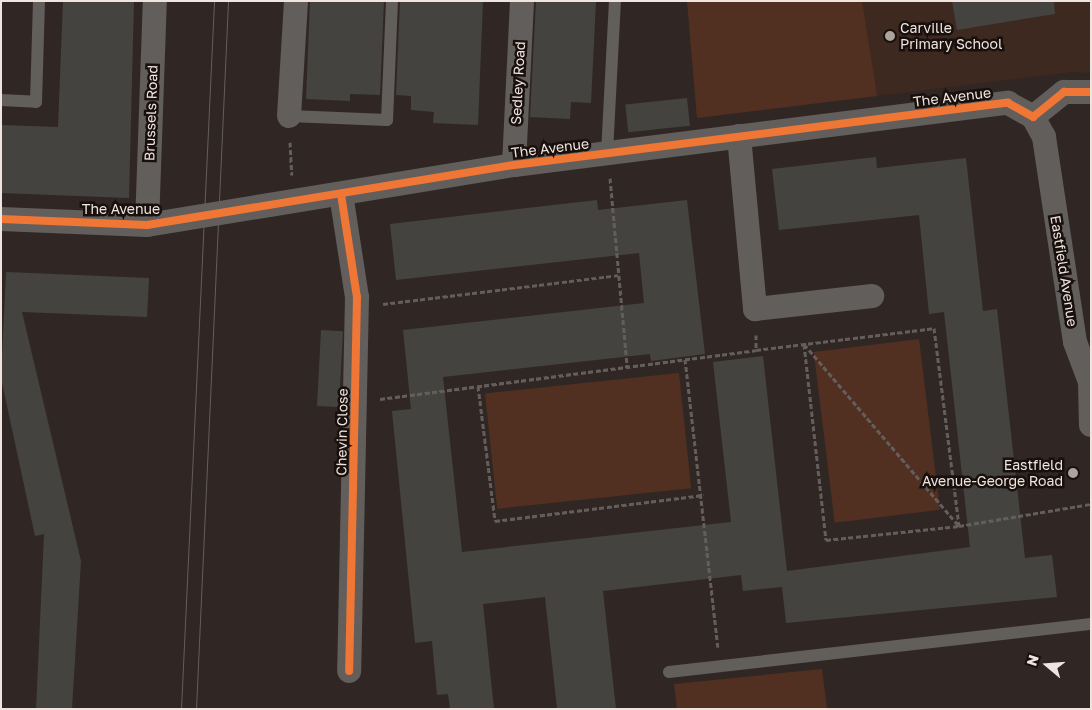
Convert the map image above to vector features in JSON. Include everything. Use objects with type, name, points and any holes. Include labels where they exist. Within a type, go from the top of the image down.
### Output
[{"type":"street","name":"Brussels Road","points":[[147,225],[155,1]]},
{"type":"street","points":[[289,116],[296,1]]},
{"type":"street","name":"Sedley Road","points":[[514,165],[522,1]]},
{"type":"street","points":[[1033,117],[1064,92],[1091,92]]},
{"type":"street","name":"The Avenue","points":[[1,219],[147,225],[514,165],[1008,103],[1033,117]]},
{"type":"street","name":"Eastfield Avenue","points":[[1033,117],[1044,137],[1075,342],[1090,382],[1091,425]]},
{"type":"street","points":[[739,136],[755,309],[872,296]]},
{"type":"street","name":"Chevin Close","points":[[341,194],[357,308],[349,671]]},
{"type":"lane","points":[[1,100],[36,102],[39,1]]},
{"type":"lane","points":[[289,116],[387,120],[392,1]]},
{"type":"lane","points":[[607,153],[616,1]]},
{"type":"lane","points":[[669,672],[1091,624]]},
{"type":"path","points":[[289,116],[294,202]]},
{"type":"path","points":[[607,153],[627,366]]},
{"type":"path","points":[[357,308],[618,274]]},
{"type":"path","points":[[755,309],[756,350]]},
{"type":"path","points":[[355,402],[934,328],[959,526]]},
{"type":"path","points":[[804,344],[826,540],[959,526],[1091,504]]},
{"type":"path","points":[[804,344],[959,526]]},
{"type":"path","points":[[685,359],[703,495],[720,666]]},
{"type":"path","points":[[478,386],[495,521],[703,495]]},
{"type":"shaded area","name":"Carville Primary School","points":[[687,1],[1091,1],[1091,73],[1072,72],[697,118]]},
{"type":"shaded area","points":[[687,1],[862,1],[877,96],[697,118]]},
{"type":"shaded area","points":[[919,339],[940,510],[835,523],[814,352]]},
{"type":"shaded area","points":[[679,373],[691,488],[497,509],[485,393]]},
{"type":"shaded area","points":[[822,669],[827,709],[677,709],[674,684]]},
{"type":"building","points":[[63,1],[134,1],[129,198],[1,193],[1,125],[58,127]]},
{"type":"building","points":[[310,1],[384,1],[380,95],[350,94],[350,101],[306,99]]},
{"type":"building","points":[[400,1],[483,1],[478,125],[433,123],[434,112],[411,110],[411,96],[396,95]]},
{"type":"building","points":[[536,1],[596,1],[591,103],[571,102],[570,119],[530,117]]},
{"type":"building","points":[[952,1],[1054,1],[1055,14],[957,30]]},
{"type":"building","points":[[687,98],[690,126],[628,132],[625,104]]},
{"type":"building","points":[[876,157],[877,168],[966,158],[983,311],[997,309],[1025,558],[1052,555],[1057,597],[786,623],[782,587],[743,591],[741,575],[603,591],[616,709],[557,709],[545,597],[483,604],[494,709],[450,709],[448,694],[437,695],[432,641],[415,643],[392,411],[411,409],[403,330],[644,303],[639,253],[396,280],[390,224],[597,200],[598,210],[687,200],[705,354],[651,361],[650,354],[443,377],[462,552],[731,522],[713,362],[763,356],[787,571],[970,547],[944,312],[929,314],[919,215],[779,230],[772,169]]},
{"type":"building","points":[[6,272],[149,278],[147,317],[22,312],[81,561],[72,709],[36,709],[44,534],[35,536],[1,378]]},
{"type":"building","points":[[321,330],[343,331],[339,407],[317,406]]},
{"type":"tram line","points":[[181,709],[214,1]]},
{"type":"tram line","points":[[196,709],[228,1]]},
{"type":"cycle path","points":[[1,219],[147,225],[514,165],[1008,103],[1033,117],[1064,92],[1091,92]]},
{"type":"cycle path","points":[[341,194],[357,297],[349,671]]},
{"type":"place","name":"Carville Primary School","points":[[890,36]]},
{"type":"place","name":"Eastfield Avenue-George Road","points":[[1073,473]]}]
